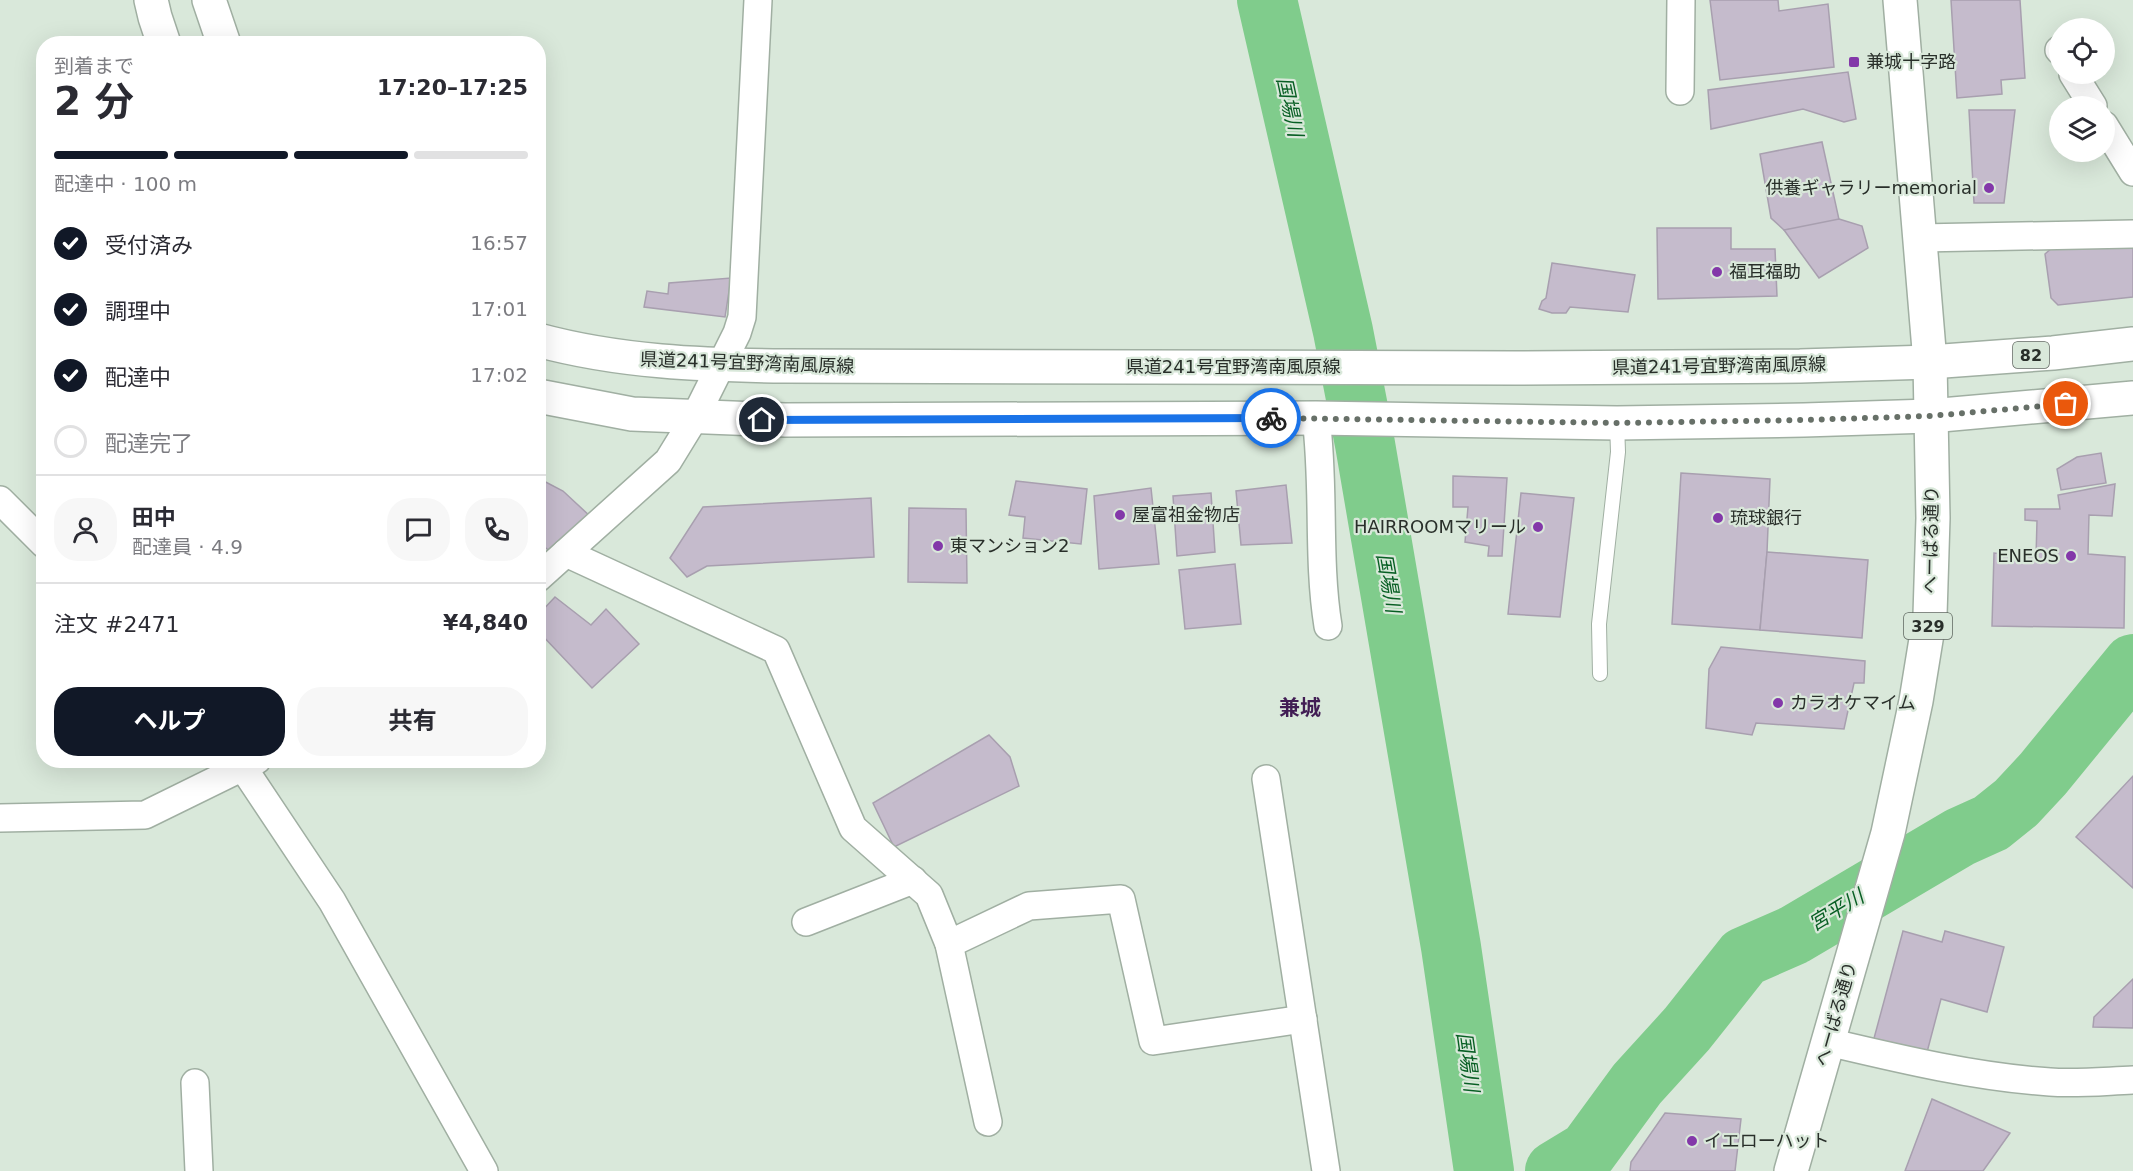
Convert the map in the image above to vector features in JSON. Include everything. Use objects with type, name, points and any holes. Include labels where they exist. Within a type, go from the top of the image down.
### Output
[{"type":"main road","points":[[151,0],[161,36]]},
{"type":"main road","points":[[209,0],[221,36]]},
{"type":"main road","name":"へーばる通り","points":[[1791,1171],[1888,833],[1910,734],[1930,615],[1933,518],[1929,362],[1900,0]]},
{"type":"main road","name":"県道241号宜野湾南風原線","points":[[546,342],[566,348],[638,360],[719,365],[1417,368],[1788,366],[1929,362]]},
{"type":"main road","name":"82","points":[[1929,362],[2053,353],[2133,344]]},
{"type":"main road","points":[[546,398],[632,414],[785,420],[1323,418],[1617,423],[1930,416],[2133,398]]},
{"type":"street","points":[[546,571],[668,461],[695,417],[742,317],[758,0]]},
{"type":"street","points":[[1680,92],[1681,0]]},
{"type":"street","points":[[2115,142],[2133,171]]},
{"type":"street","points":[[1920,238],[2133,234]]},
{"type":"street","points":[[1323,418],[1321,457],[1324,602],[1328,626]]},
{"type":"street","points":[[0,500],[36,536]]},
{"type":"street","points":[[566,553],[777,650],[853,828],[930,895],[949,944],[988,1122]]},
{"type":"street","points":[[0,818],[145,815],[236,768]]},
{"type":"street","points":[[249,768],[332,901],[484,1171]]},
{"type":"street","points":[[1266,779],[1326,1171]]},
{"type":"street","points":[[806,922],[913,880]]},
{"type":"street","points":[[949,944],[1029,906],[1121,899],[1153,1041],[1303,1019]]},
{"type":"street","points":[[1828,1042],[1976,1073],[2051,1082],[2133,1080]]},
{"type":"street","points":[[195,1083],[199,1171]]},
{"type":"lane","points":[[1600,674],[1599,624],[1618,452],[1617,423]]},
{"type":"building","points":[[1710,0],[1778,0],[1779,11],[1828,4],[1834,67],[1720,80]]},
{"type":"building","points":[[1951,0],[2020,0],[2025,78],[2001,80],[2002,94],[1957,98]]},
{"type":"building","points":[[1848,72],[1856,119],[1844,122],[1803,109],[1711,129],[1708,90]]},
{"type":"building","points":[[1969,110],[2015,110],[2004,203],[1974,203]]},
{"type":"building","points":[[1822,142],[1840,224],[1784,230],[1771,218],[1760,154]]},
{"type":"building","points":[[1839,219],[1862,226],[1868,248],[1819,278],[1784,230]]},
{"type":"building","name":"福耳福助","points":[[1657,228],[1731,228],[1731,249],[1775,249],[1777,296],[1658,299]]},
{"type":"building","points":[[2133,240],[2133,297],[2058,305],[2051,298],[2045,254],[2053,247]]},
{"type":"building","points":[[1552,263],[1635,275],[1628,312],[1570,307],[1566,313],[1552,313],[1539,309],[1546,298]]},
{"type":"building","points":[[731,278],[725,317],[644,307],[647,291],[668,294],[669,283]]},
{"type":"building","points":[[2101,453],[2106,483],[2061,490],[2057,469],[2077,457]]},
{"type":"building","points":[[1681,473],[1770,479],[1767,552],[1760,630],[1672,624]]},
{"type":"building","points":[[1453,476],[1507,478],[1502,556],[1488,556],[1489,546],[1465,542],[1468,507],[1453,507]]},
{"type":"building","points":[[1016,481],[1087,489],[1081,544],[1023,538],[1025,517],[1009,515]]},
{"type":"building","points":[[546,482],[563,491],[592,518],[555,556],[546,548]]},
{"type":"building","name":"ENEOS","points":[[2115,484],[2112,516],[2089,515],[2088,554],[2125,557],[2124,628],[1992,626],[1994,553],[2036,557],[2037,521],[2025,520],[2025,509],[2060,509],[2058,495]]},
{"type":"building","points":[[1286,485],[1292,543],[1241,545],[1236,491]]},
{"type":"building","points":[[1151,488],[1159,564],[1099,569],[1094,496]]},
{"type":"building","points":[[1211,493],[1215,552],[1177,556],[1173,496]]},
{"type":"building","points":[[1521,493],[1574,498],[1560,617],[1508,614]]},
{"type":"building","points":[[871,498],[874,557],[707,566],[687,577],[670,558],[703,507]]},
{"type":"building","name":"東マンション2","points":[[909,508],[966,509],[967,583],[908,582]]},
{"type":"building","points":[[1767,552],[1868,560],[1862,638],[1760,630]]},
{"type":"building","points":[[1235,564],[1241,624],[1185,629],[1179,570]]},
{"type":"building","points":[[555,597],[591,625],[606,609],[639,644],[592,688],[546,639],[546,607]]},
{"type":"building","name":"カラオケマイム","points":[[1721,647],[1865,661],[1864,683],[1854,683],[1844,729],[1756,723],[1752,735],[1706,728],[1709,669]]},
{"type":"building","points":[[989,735],[1010,757],[1019,786],[894,847],[873,803]]},
{"type":"building","points":[[2133,776],[2133,888],[2076,837]]},
{"type":"building","points":[[1903,931],[1942,942],[1945,931],[2004,947],[1987,1012],[1941,999],[1926,1056],[1873,1042]]},
{"type":"building","points":[[2133,979],[2133,1028],[2093,1027],[2094,1017]]},
{"type":"building","points":[[1932,1099],[2010,1133],[1983,1171],[1905,1171]]},
{"type":"building","name":"イエローハット","points":[[1665,1113],[1741,1119],[1735,1171],[1630,1171],[1631,1162]]},
{"type":"waterway","name":"国場川","points":[[1267,0],[1343,331],[1365,444],[1451,947],[1484,1171]]},
{"type":"waterway","name":"宮平川","points":[[1555,1171],[1588,1151],[1637,1084],[1687,1029],[1744,957],[1794,935],[1960,837],[1991,823],[2016,803],[2043,774],[2133,664]]},
{"type":"way so far","points":[[1271,418],[1617,423],[1804,420],[1930,416],[2066,404]]},
{"type":"place","name":"兼城十字路","points":[[1854,62]]},
{"type":"place","name":"供養ギャラリーmemorial","points":[[1989,188]]},
{"type":"place","name":"福耳福助","points":[[1717,272]]},
{"type":"place","name":"屋富祖金物店","points":[[1120,515]]},
{"type":"place","name":"琉球銀行","points":[[1718,518]]},
{"type":"place","name":"HAIRROOMマリール","points":[[1538,527]]},
{"type":"place","name":"東マンション2","points":[[938,546]]},
{"type":"place","name":"ENEOS","points":[[2071,556]]},
{"type":"place","name":"カラオケマイム","points":[[1778,703]]},
{"type":"place","name":"イエローハット","points":[[1692,1141]]},
{"type":"district","name":"兼城","points":[[1300,708]]},
{"type":"route","points":[[762,420],[1271,418]]}]
